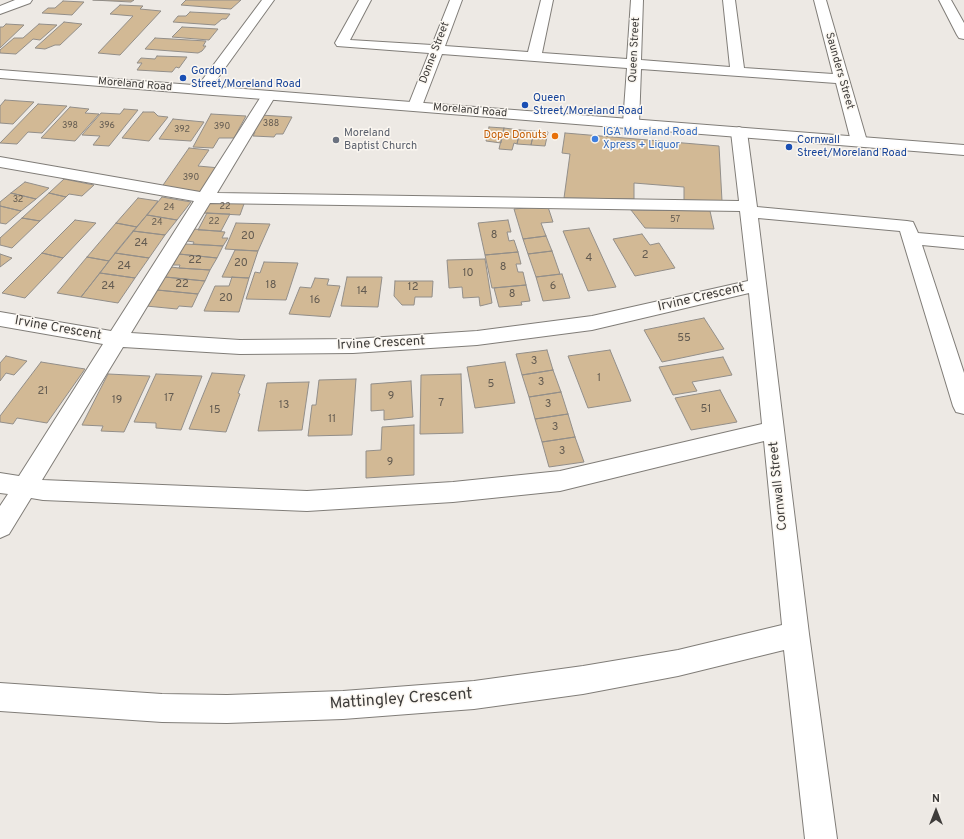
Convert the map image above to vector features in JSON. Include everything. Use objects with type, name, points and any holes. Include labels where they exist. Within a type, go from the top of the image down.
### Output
[{"type":"street","points":[[0,10],[26,0]]},
{"type":"street","points":[[202,90],[268,0]]},
{"type":"street","points":[[365,0],[342,43],[842,79]]},
{"type":"street","name":"Donne Street","points":[[415,106],[456,0]]},
{"type":"street","points":[[534,57],[546,0]]},
{"type":"street","name":"Queen Street","points":[[631,123],[637,0]]},
{"type":"street","points":[[729,0],[738,72]]},
{"type":"street","name":"Saunders Street","points":[[820,0],[859,142]]},
{"type":"street","points":[[946,0],[964,35]]},
{"type":"street","name":"Moreland Road","points":[[0,74],[964,150]]},
{"type":"street","points":[[0,527],[269,95]]},
{"type":"street","name":"Cornwall Street","points":[[739,132],[758,285],[796,634],[821,839]]},
{"type":"street","points":[[0,162],[204,198],[749,209],[907,226],[964,406]]},
{"type":"street","points":[[911,238],[964,243]]},
{"type":"street","name":"Irvine Crescent","points":[[0,319],[51,329],[117,339],[179,344],[240,347],[290,347],[418,343],[477,338],[592,323],[758,285]]},
{"type":"street","points":[[0,483],[43,490],[307,502],[445,492],[560,481],[773,430]]},
{"type":"street","name":"Mattingley Crescent","points":[[0,697],[162,708],[228,709],[351,705],[474,695],[583,680],[678,663],[796,634]]},
{"type":"building","points":[[93,0],[134,0],[131,2]]},
{"type":"building","points":[[186,0],[241,0],[231,9],[181,5]]},
{"type":"building","points":[[63,1],[84,2],[72,15],[42,13],[48,8],[55,8]]},
{"type":"building","points":[[120,5],[143,6],[140,9],[161,11],[120,55],[98,53],[133,16],[110,14]]},
{"type":"building","points":[[190,12],[230,14],[226,19],[222,19],[215,25],[173,22],[178,16],[186,16]]},
{"type":"building","points":[[64,22],[82,24],[60,45],[55,45],[45,49],[35,48]]},
{"type":"building","points":[[6,24],[24,25],[0,48],[0,27],[3,27]]},
{"type":"building","points":[[39,24],[57,25],[40,40],[33,39],[16,54],[0,53],[0,50],[14,38],[23,38]]},
{"type":"building","points":[[182,27],[218,29],[209,40],[172,37]]},
{"type":"building","points":[[155,38],[206,41],[203,46],[206,46],[198,53],[145,49]]},
{"type":"building","points":[[157,56],[187,57],[179,68],[176,67],[172,72],[137,70],[142,63],[137,63],[141,58],[155,59]]},
{"type":"building","points":[[5,100],[34,102],[13,124],[0,123],[0,106]]},
{"type":"building","points":[[38,104],[67,106],[42,133],[28,132],[17,144],[0,143]]},
{"type":"building","points":[[70,107],[89,109],[85,113],[99,114],[75,141],[41,138]]},
{"type":"building","points":[[124,109],[138,110],[109,146],[93,145],[100,136],[82,135],[101,113],[120,114]]},
{"type":"building","points":[[143,112],[154,112],[158,116],[168,117],[149,141],[122,138]]},
{"type":"building","points":[[211,114],[246,116],[234,138],[219,138],[213,148],[193,147]]},
{"type":"building","points":[[260,115],[292,117],[283,134],[276,134],[274,137],[253,136],[255,132],[251,131]]},
{"type":"building","points":[[173,119],[204,122],[191,141],[159,139]]},
{"type":"building","points":[[489,127],[504,128],[501,143],[486,141]]},
{"type":"building","points":[[504,128],[520,130],[517,144],[514,143],[512,150],[499,149]]},
{"type":"building","points":[[520,130],[534,131],[531,145],[517,144]]},
{"type":"building","points":[[534,131],[548,132],[545,146],[531,145]]},
{"type":"building","points":[[565,133],[719,146],[722,201],[684,200],[684,187],[634,183],[634,199],[564,198],[570,154],[562,153]]},
{"type":"building","points":[[189,148],[209,150],[198,166],[220,168],[205,192],[161,188]]},
{"type":"building","points":[[64,179],[94,185],[82,196],[69,194],[66,197],[49,193]]},
{"type":"building","points":[[25,182],[49,188],[36,199],[11,193]]},
{"type":"building","points":[[11,193],[36,199],[21,211],[0,206],[0,202]]},
{"type":"building","points":[[49,193],[66,197],[40,221],[22,218]]},
{"type":"building","points":[[162,197],[191,202],[177,220],[147,215]]},
{"type":"building","points":[[138,198],[158,201],[137,227],[116,223]]},
{"type":"building","points":[[211,200],[245,201],[240,215],[204,213]]},
{"type":"building","points":[[0,206],[21,211],[6,224],[0,223]]},
{"type":"building","points":[[548,207],[553,222],[541,223],[546,236],[523,239],[514,209]]},
{"type":"building","points":[[631,210],[710,211],[714,229],[645,228]]},
{"type":"building","points":[[207,213],[230,214],[221,231],[198,230]]},
{"type":"building","points":[[147,215],[177,220],[165,235],[133,231]]},
{"type":"building","points":[[22,218],[40,221],[12,248],[0,245],[0,238]]},
{"type":"building","points":[[75,220],[96,223],[63,258],[42,253]]},
{"type":"building","points":[[508,220],[511,232],[507,232],[509,241],[514,240],[518,252],[485,255],[478,223]]},
{"type":"building","points":[[116,223],[137,227],[109,261],[87,257]]},
{"type":"building","points":[[236,223],[270,224],[258,251],[225,249]]},
{"type":"building","points":[[589,228],[616,287],[588,291],[563,231]]},
{"type":"building","points":[[194,229],[225,232],[222,238],[228,238],[223,246],[193,244],[194,242],[187,241]]},
{"type":"building","points":[[133,231],[165,235],[149,258],[115,253]]},
{"type":"building","points":[[642,234],[650,245],[659,243],[675,268],[635,276],[613,239]]},
{"type":"building","points":[[546,236],[552,251],[528,254],[523,239]]},
{"type":"building","points":[[185,244],[223,246],[217,258],[179,254]]},
{"type":"building","points":[[235,250],[258,251],[249,278],[222,277]]},
{"type":"building","points":[[552,251],[560,274],[536,277],[528,254]]},
{"type":"building","points":[[518,252],[521,264],[516,264],[518,272],[523,272],[526,285],[492,288],[485,255]]},
{"type":"building","points":[[42,253],[63,258],[25,298],[2,293]]},
{"type":"building","points":[[115,253],[149,258],[135,278],[100,273]]},
{"type":"building","points":[[0,254],[12,258],[0,267]]},
{"type":"building","points":[[179,254],[217,258],[210,270],[179,268],[180,265],[173,265]]},
{"type":"building","points":[[87,257],[109,261],[81,297],[57,293]]},
{"type":"building","points":[[485,259],[492,303],[480,306],[479,297],[463,298],[462,287],[449,288],[447,260]]},
{"type":"building","points":[[264,262],[298,263],[286,300],[246,299],[255,272],[260,273]]},
{"type":"building","points":[[171,267],[210,270],[205,281],[165,277]]},
{"type":"building","points":[[100,273],[135,278],[118,303],[81,297]]},
{"type":"building","points":[[562,274],[570,298],[543,301],[536,277]]},
{"type":"building","points":[[165,277],[205,281],[198,294],[157,290]]},
{"type":"building","points":[[232,277],[249,278],[239,312],[204,311],[215,286],[229,286]]},
{"type":"building","points":[[347,277],[382,277],[378,307],[341,306]]},
{"type":"building","points":[[315,278],[329,279],[327,285],[340,286],[330,317],[289,314],[300,287],[311,288]]},
{"type":"building","points":[[395,281],[433,281],[432,297],[415,297],[414,305],[402,305],[394,296]]},
{"type":"building","points":[[526,285],[530,301],[521,302],[522,305],[499,307],[494,288]]},
{"type":"building","points":[[157,290],[198,294],[192,307],[179,306],[177,309],[146,306]]},
{"type":"building","points":[[704,318],[724,349],[662,362],[644,330]]},
{"type":"building","points":[[547,350],[553,370],[522,375],[516,354]]},
{"type":"building","points":[[610,350],[631,401],[588,408],[568,356]]},
{"type":"building","points":[[6,356],[27,361],[14,375],[6,373],[0,381],[0,363]]},
{"type":"building","points":[[723,357],[732,375],[692,382],[697,391],[673,395],[659,367]]},
{"type":"building","points":[[41,362],[85,369],[47,423],[17,418],[13,424],[0,422],[0,416]]},
{"type":"building","points":[[505,362],[515,403],[475,408],[467,367]]},
{"type":"building","points":[[553,370],[561,392],[529,397],[522,375]]},
{"type":"building","points":[[212,373],[245,375],[238,393],[240,394],[226,432],[189,429]]},
{"type":"building","points":[[108,374],[150,376],[124,432],[101,431],[103,426],[82,425]]},
{"type":"building","points":[[156,374],[202,376],[181,430],[156,428],[156,423],[134,422]]},
{"type":"building","points":[[461,374],[463,433],[420,434],[421,375]]},
{"type":"building","points":[[356,379],[352,435],[308,436],[312,405],[316,405],[319,380]]},
{"type":"building","points":[[411,381],[413,417],[384,420],[384,410],[371,411],[371,384]]},
{"type":"building","points":[[309,382],[302,430],[258,431],[267,383]]},
{"type":"building","points":[[720,390],[737,422],[691,430],[675,398]]},
{"type":"building","points":[[561,392],[568,414],[535,419],[529,397]]},
{"type":"building","points":[[568,414],[575,437],[542,442],[535,419]]},
{"type":"building","points":[[414,425],[414,475],[366,478],[366,451],[381,450],[382,427]]},
{"type":"building","points":[[575,437],[584,462],[549,467],[542,442]]},
{"type":"place","name":"Gordon Street/Moreland Road","points":[[183,78]]},
{"type":"place","name":"Queen Street/Moreland Road","points":[[525,105]]},
{"type":"place","name":"Dope Donuts","points":[[555,136]]},
{"type":"place","name":"IGA Moreland Road Xpress + Liquor","points":[[595,139]]},
{"type":"place","name":"Moreland Baptist Church","points":[[336,140]]},
{"type":"place","name":"Cornwall Street/Moreland Road","points":[[789,147]]}]
